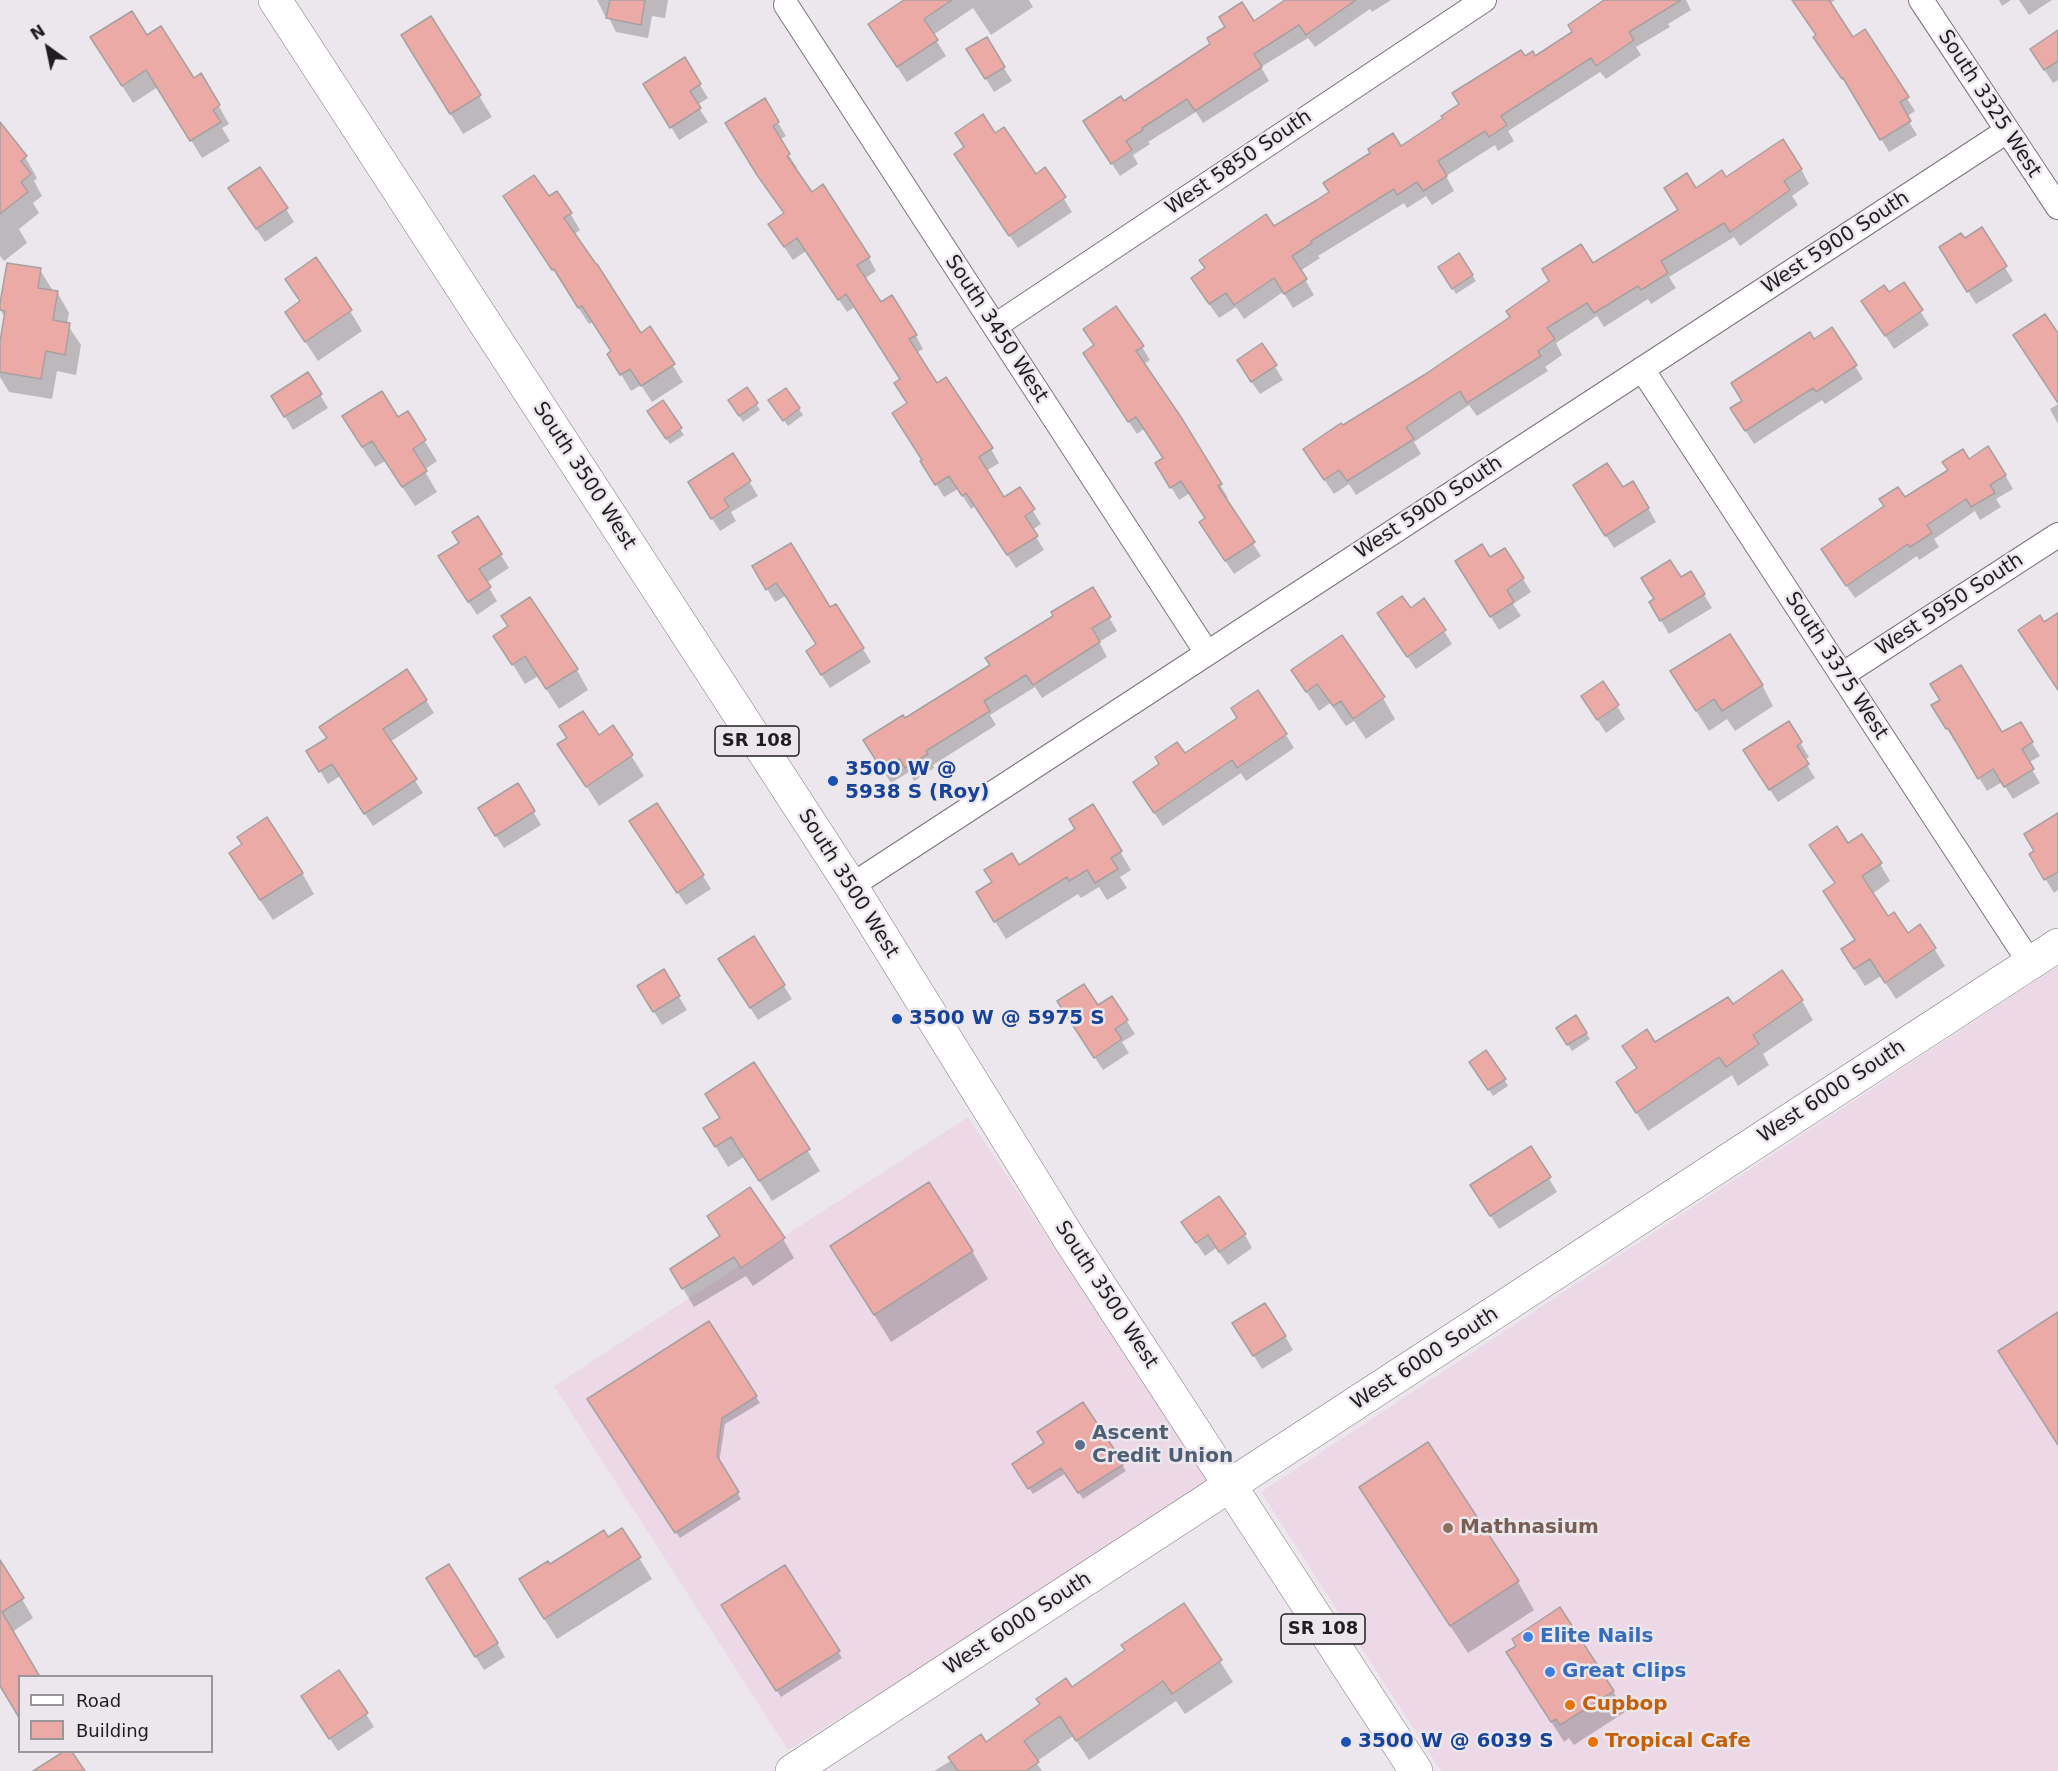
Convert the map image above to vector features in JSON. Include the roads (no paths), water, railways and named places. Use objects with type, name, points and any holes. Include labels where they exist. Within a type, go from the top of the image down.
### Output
[{"type":"main road","name":"South 3500 West","points":[[275,0],[851,886],[1071,1243],[1416,1771]]},
{"type":"main road","name":"West 6000 South","points":[[792,1771],[2058,945]]},
{"type":"street","name":"West 5850 South","points":[[994,326],[1484,0]]},
{"type":"street","name":"South 3325 West","points":[[1921,0],[2058,207]]},
{"type":"street","name":"South 3450 West","points":[[782,2],[1207,653]]},
{"type":"street","name":"West 5900 South","points":[[851,886],[2007,131]]},
{"type":"street","name":"South 3375 West","points":[[1642,369],[2030,963]]},
{"type":"street","name":"West 5950 South","points":[[1842,675],[2058,535]]},
{"type":"place","name":"3500 W @ 5938 S (Roy)","points":[[833,781]]},
{"type":"place","name":"3500 W @ 5975 S","points":[[897,1019]]},
{"type":"place","name":"Ascent Credit Union","points":[[1080,1445]]},
{"type":"place","name":"Mathnasium","points":[[1448,1528]]},
{"type":"place","name":"Elite Nails","points":[[1528,1637]]},
{"type":"place","name":"Great Clips","points":[[1550,1672]]},
{"type":"place","name":"Cupbop","points":[[1570,1705]]},
{"type":"place","name":"3500 W @ 6039 S","points":[[1346,1742]]},
{"type":"place","name":"Tropical Cafe","points":[[1593,1742]]}]
